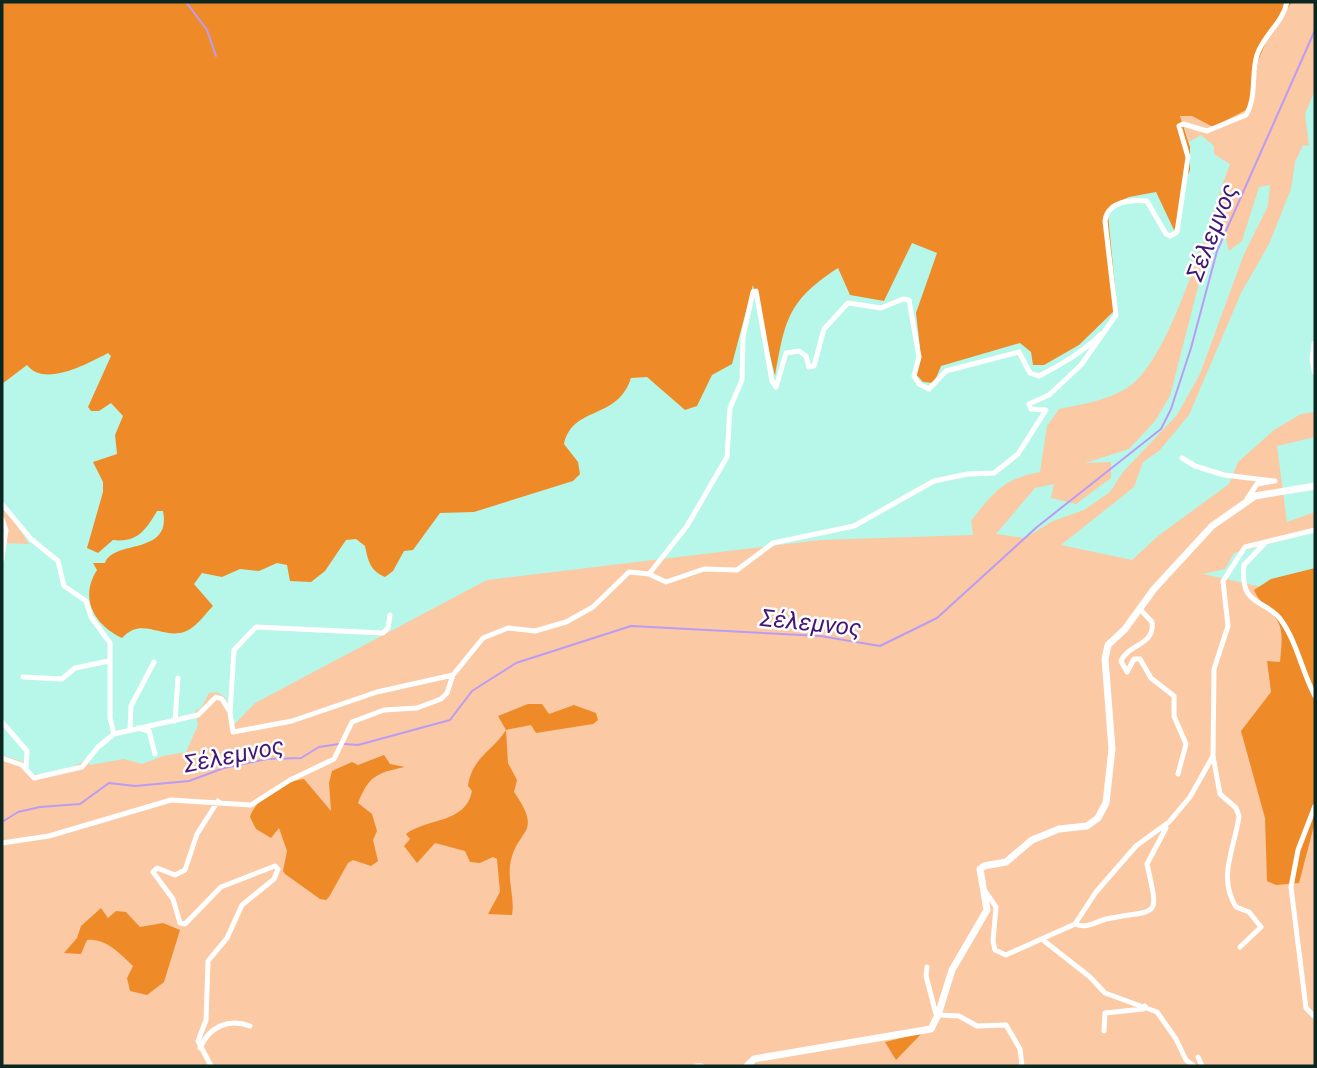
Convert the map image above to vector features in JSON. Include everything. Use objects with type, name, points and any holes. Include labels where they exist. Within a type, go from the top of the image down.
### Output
[{"type":"main road","points":[[1315,344],[1315,371]]},
{"type":"main road","points":[[747,1066],[754,1059],[931,1029],[937,1018],[949,975],[986,914],[985,891],[980,872],[984,866],[1006,862],[1028,842],[1054,830],[1087,826],[1103,810],[1112,749],[1104,654],[1110,642],[1125,629],[1139,608],[1205,532],[1247,499],[1315,486]]},
{"type":"street","points":[[2,843],[49,836],[159,802],[218,801],[251,805],[290,780],[334,759],[352,722],[384,710],[417,708],[441,699],[447,693],[453,675],[483,638],[508,628],[530,631],[556,626],[593,607],[629,572],[649,574],[666,582],[704,569],[737,570],[772,544],[855,526],[893,507],[925,484],[968,474],[998,472],[1017,454],[1046,410],[1031,409],[1029,404],[1049,395],[1081,365],[1109,327],[1117,305],[1106,231],[1107,212],[1115,205],[1147,201],[1166,233],[1172,236],[1177,232],[1188,157],[1179,126],[1183,124],[1207,131],[1247,115],[1257,55],[1283,13],[1286,2]]},
{"type":"street","points":[[649,574],[681,534],[727,457],[730,408],[742,380],[743,337],[754,290],[761,333],[772,381],[776,387],[786,354],[799,351],[806,356],[809,368],[814,366],[824,329],[848,303],[881,308],[903,299],[909,300],[919,357],[914,376],[919,384],[929,389],[946,371],[984,363],[1011,352],[1021,354],[1032,375],[1039,376],[1084,351],[1109,327]]},
{"type":"street","points":[[1182,458],[1195,466],[1224,475],[1275,481],[1257,484],[1247,499]]},
{"type":"street","points":[[2,505],[31,539],[58,561],[64,586],[86,601],[91,617],[110,643],[110,718],[114,734]]},
{"type":"street","points":[[2,519],[6,534],[2,559]]},
{"type":"street","points":[[1240,947],[1261,927],[1249,912],[1236,907],[1228,889],[1227,863],[1239,816],[1235,806],[1220,794],[1213,756],[1214,669],[1228,626],[1223,581],[1242,550],[1315,530]]},
{"type":"street","points":[[1267,541],[1254,551],[1244,565],[1247,589],[1255,603],[1280,618],[1315,696]]},
{"type":"street","points":[[1139,608],[1152,622],[1152,632],[1145,642],[1124,654],[1121,661],[1127,672],[1134,659],[1140,659],[1151,678],[1174,696],[1174,716],[1186,744],[1178,774]]},
{"type":"street","points":[[390,615],[388,628],[383,633],[256,627],[234,650],[230,713],[232,730],[238,733],[292,721],[377,692],[453,675]]},
{"type":"street","points":[[23,677],[62,679],[75,668],[109,661]]},
{"type":"street","points":[[133,729],[131,706],[154,662]]},
{"type":"street","points":[[175,720],[178,678]]},
{"type":"street","points":[[2,758],[26,769],[37,778],[78,769],[114,734],[200,714],[216,696],[222,699],[230,713]]},
{"type":"street","points":[[2,722],[27,751],[26,769]]},
{"type":"street","points":[[133,729],[149,731],[155,754]]},
{"type":"street","points":[[1075,925],[1083,927],[1107,919],[1143,915],[1149,911],[1154,897],[1147,864],[1169,822],[1190,797],[1213,756]]},
{"type":"street","points":[[211,1066],[200,1048],[198,1038],[206,1020],[208,961],[227,938],[242,905],[269,883],[279,870],[275,866],[221,887],[192,920],[180,923],[173,899],[153,870],[157,868],[175,875],[185,870],[197,834],[218,801]]},
{"type":"street","points":[[1315,806],[1298,850],[1291,892],[1306,1008],[1315,1017]]},
{"type":"street","points":[[985,891],[996,907],[993,941],[998,952],[1009,954],[1075,925],[1096,892],[1136,846],[1169,822]]},
{"type":"street","points":[[1043,940],[1090,977],[1105,993],[1145,1006],[1159,1015],[1186,1060],[1194,1066]]},
{"type":"street","points":[[928,967],[926,976],[936,1004],[937,1018],[959,1017],[977,1026],[1006,1025],[1020,1049],[1021,1066]]},
{"type":"street","points":[[1104,1031],[1103,1017],[1106,1012],[1127,1013],[1145,1006]]},
{"type":"street","points":[[200,1048],[206,1036],[219,1026],[237,1023],[250,1026]]},
{"type":"street","points":[[1198,1057],[1202,1066]]},
{"type":"street","points":[[696,1066],[702,1066]]},
{"type":"shaded area","points":[[2,2],[1292,2],[1269,35],[1258,61],[1252,107],[1213,127],[1192,116],[1180,116],[1190,147],[1190,170],[1181,190],[1180,219],[1174,230],[1156,192],[1129,197],[1111,205],[1108,215],[1116,296],[1114,311],[1079,345],[1044,365],[1033,365],[1031,352],[1020,343],[941,366],[934,383],[923,382],[914,372],[920,348],[916,313],[937,253],[912,243],[884,301],[850,295],[838,268],[808,291],[798,302],[786,326],[775,376],[753,285],[732,364],[712,375],[697,406],[685,410],[647,377],[631,378],[616,401],[585,417],[569,432],[564,444],[578,462],[580,474],[573,481],[474,512],[440,513],[413,550],[404,551],[393,571],[385,577],[373,568],[365,546],[356,539],[346,540],[325,571],[311,582],[290,581],[287,565],[277,563],[259,571],[240,569],[222,577],[202,573],[194,584],[213,606],[192,628],[176,633],[137,629],[122,638],[104,626],[92,610],[89,591],[97,570],[93,563],[105,563],[119,551],[151,541],[159,535],[163,525],[163,511],[157,511],[145,529],[135,537],[113,540],[98,553],[87,548],[103,492],[103,482],[93,462],[117,454],[115,435],[123,416],[111,403],[99,411],[91,411],[88,407],[111,356],[108,353],[79,367],[55,374],[44,374],[27,365],[2,384]]},
{"type":"shaded area","points":[[1292,2],[1315,2],[1315,90],[1305,114],[1309,146],[1303,145],[1295,162],[1291,189],[1269,244],[1241,293],[1189,415],[1159,451],[1143,462],[1134,487],[1061,545],[1132,560],[1158,536],[1229,484],[1238,462],[1274,430],[1301,414],[1315,412],[1315,437],[1277,446],[1287,522],[1315,512],[1315,532],[1234,553],[1225,569],[1203,574],[1262,587],[1315,606],[1315,1066],[2,1066],[2,755],[24,762],[32,774],[38,774],[68,769],[86,759],[90,765],[124,759],[142,764],[163,756],[186,752],[198,725],[195,711],[201,708],[209,693],[217,692],[226,698],[230,729],[255,703],[487,580],[820,540],[973,535],[971,521],[1000,488],[1040,472],[1047,426],[1059,409],[1097,401],[1131,385],[1146,369],[1161,345],[1188,283],[1230,164],[1214,154],[1214,146],[1201,135],[1189,142],[1180,116],[1192,116],[1213,127],[1252,107],[1258,61],[1269,35]],"holes":[[[1270,185],[1268,206],[1244,254],[1200,374],[1177,415],[1123,472],[1110,492],[1084,510],[1053,521],[1025,538],[996,534],[1035,488],[1054,484],[1051,498],[1076,504],[1111,478],[1111,462],[1085,463],[1129,449],[1155,421],[1170,396],[1217,213],[1223,208],[1222,225],[1229,251],[1242,241],[1259,187]]]},
{"type":"shaded area","points":[[2,502],[29,544],[2,543]]},
{"type":"shaded area","points":[[1315,568],[1315,822],[1299,883],[1276,885],[1267,881],[1265,818],[1241,731],[1271,692],[1267,661],[1280,662],[1282,636],[1278,622],[1254,590],[1271,579]]},
{"type":"shaded area","points":[[528,704],[542,704],[549,714],[574,705],[596,713],[598,720],[593,724],[536,733],[531,725],[506,730],[498,716]]},
{"type":"shaded area","points":[[506,730],[508,763],[517,780],[514,792],[523,806],[528,825],[510,866],[512,915],[488,914],[500,892],[497,859],[493,857],[480,863],[470,862],[465,851],[435,843],[417,863],[404,846],[410,839],[406,834],[454,815],[462,809],[472,791],[468,786],[474,768]]},
{"type":"shaded area","points":[[384,755],[390,764],[405,767],[375,777],[358,803],[372,814],[377,831],[373,840],[378,861],[371,866],[353,860],[348,863],[329,897],[326,900],[320,899],[285,874],[283,871],[287,851],[279,828],[271,838],[256,829],[250,817],[253,810],[272,792],[288,783],[304,779],[331,811],[329,783],[332,771],[352,762],[358,765]]},
{"type":"shaded area","points":[[101,908],[108,918],[116,911],[126,912],[140,927],[163,923],[180,930],[164,982],[147,995],[130,991],[127,978],[133,966],[106,944],[87,940],[81,954],[64,953],[77,938],[81,926]]},
{"type":"shaded area","points":[[922,1033],[896,1060],[885,1042]]},
{"type":"waterway","points":[[186,2],[207,30],[216,56]]},
{"type":"waterway","name":"Σέλεμνος","points":[[344,744],[358,745],[450,720],[472,691],[516,663],[631,626],[820,636],[880,646],[937,618],[1037,527],[1161,429],[1171,409],[1191,348],[1217,251],[1315,30]]},
{"type":"waterway","name":"Σέλεμνος","points":[[2,822],[18,812],[40,807],[80,804],[109,783],[135,786],[189,781],[224,768],[267,759],[301,758],[319,747],[339,744]]}]
